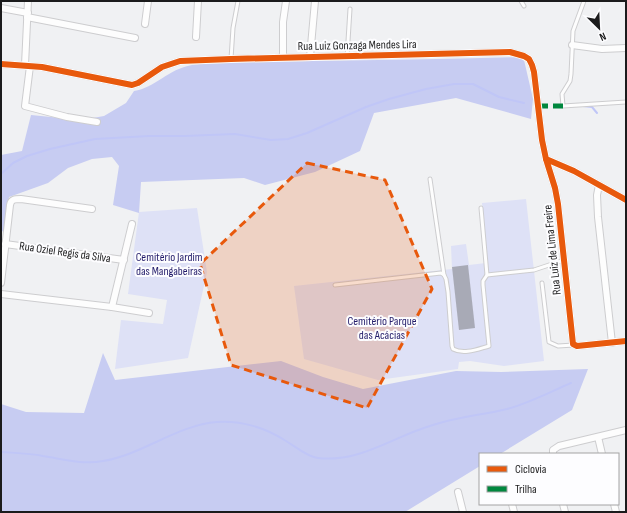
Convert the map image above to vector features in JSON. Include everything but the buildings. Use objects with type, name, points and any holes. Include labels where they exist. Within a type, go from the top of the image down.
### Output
[{"type":"street","points":[[28,1],[28,66],[24,106],[67,117],[97,122]]},
{"type":"street","points":[[145,24],[148,1]]},
{"type":"street","points":[[196,37],[198,1]]},
{"type":"street","points":[[283,57],[283,22],[286,1]]},
{"type":"street","points":[[310,57],[315,1]]},
{"type":"street","points":[[1,8],[135,38]]},
{"type":"street","points":[[572,45],[602,49],[626,48]]},
{"type":"street","name":"Rua Luiz Gonzaga Mendes Lira","points":[[1,64],[42,67],[132,85],[138,83],[162,67],[180,61],[231,58],[518,53],[528,60],[534,72],[542,140],[546,158]]},
{"type":"street","points":[[546,158],[574,171],[626,200]]},
{"type":"street","name":"Rua Luiz de Lima Freire","points":[[546,158],[557,199],[573,343]]},
{"type":"street","points":[[599,186],[598,217],[612,343]]},
{"type":"street","points":[[1,283],[5,244],[3,235],[11,202],[13,200],[21,199],[92,209]]},
{"type":"street","points":[[112,307],[132,224]]},
{"type":"street","name":"Rua Oziel Regis da Silva","points":[[5,244],[124,260]]},
{"type":"street","points":[[1,294],[112,307],[149,313]]},
{"type":"street","points":[[573,343],[577,346],[626,341]]},
{"type":"street","points":[[553,453],[553,450],[559,446],[626,430]]},
{"type":"street","points":[[598,437],[602,453]]},
{"type":"street","points":[[458,492],[463,512]]},
{"type":"lane","points":[[231,58],[238,1]]},
{"type":"lane","points":[[521,1],[524,6]]},
{"type":"lane","points":[[584,1],[573,30],[571,74],[570,80],[562,94],[563,106],[626,102]]},
{"type":"lane","points":[[347,57],[350,9]]},
{"type":"lane","points":[[430,179],[444,275],[446,279],[452,346],[457,351],[469,351],[489,346],[483,285],[487,275],[481,208]]},
{"type":"lane","points":[[487,275],[534,270],[564,260]]},
{"type":"lane","points":[[335,285],[441,273],[444,275]]},
{"type":"lane","points":[[542,283],[549,342],[558,346],[573,343]]},
{"type":"highlighted area","points":[[307,163],[385,180],[432,289],[367,408],[231,365],[200,264]]},
{"type":"green space","name":"Cemitério Parque das Acácias","points":[[526,199],[544,361],[504,366],[470,361],[459,362],[458,369],[378,380],[304,359],[294,286],[452,269],[451,246],[466,244],[469,265],[486,263],[482,203]]},
{"type":"green space","name":"Cemitério Jardim das Mangabeiras","points":[[197,208],[207,272],[188,358],[115,369],[121,320],[163,324],[167,300],[128,294],[139,212]]},
{"type":"shaded area","points":[[520,57],[524,60],[533,99],[531,119],[456,98],[374,113],[360,151],[315,172],[265,185],[244,178],[141,182],[139,213],[113,205],[119,166],[112,157],[92,159],[68,168],[48,183],[9,197],[6,232],[1,231],[1,155],[22,151],[31,115],[81,120],[104,116],[126,103],[134,91],[149,86],[183,67],[207,63],[237,61]]},
{"type":"shaded area","points":[[103,353],[115,380],[281,361],[323,377],[363,389],[456,371],[501,372],[588,369],[572,410],[502,453],[479,453],[479,467],[405,512],[1,512],[1,404],[26,412],[84,413]]},
{"type":"waterway","points":[[1,174],[13,163],[27,156],[50,149],[95,139],[235,134],[271,140],[288,139],[307,133],[366,107],[389,99],[426,89],[454,84],[473,84],[499,97],[524,103]]},
{"type":"waterway","points":[[583,106],[592,107],[597,113]]},
{"type":"waterway","points":[[1,452],[32,454],[80,462],[96,462],[117,458],[132,453],[174,434],[202,424],[235,422],[270,432],[305,454],[318,458],[333,458],[363,453],[442,422],[515,407],[571,383]]},
{"type":"marked path","points":[[538,106],[563,106]]},
{"type":"cycle path","points":[[1,64],[42,67],[132,85],[138,83],[162,67],[180,61],[510,52],[524,56],[529,59],[532,65],[546,159],[574,171],[626,200]]},
{"type":"cycle path","points":[[546,159],[555,188],[558,204],[573,344],[577,346],[626,341]]}]
